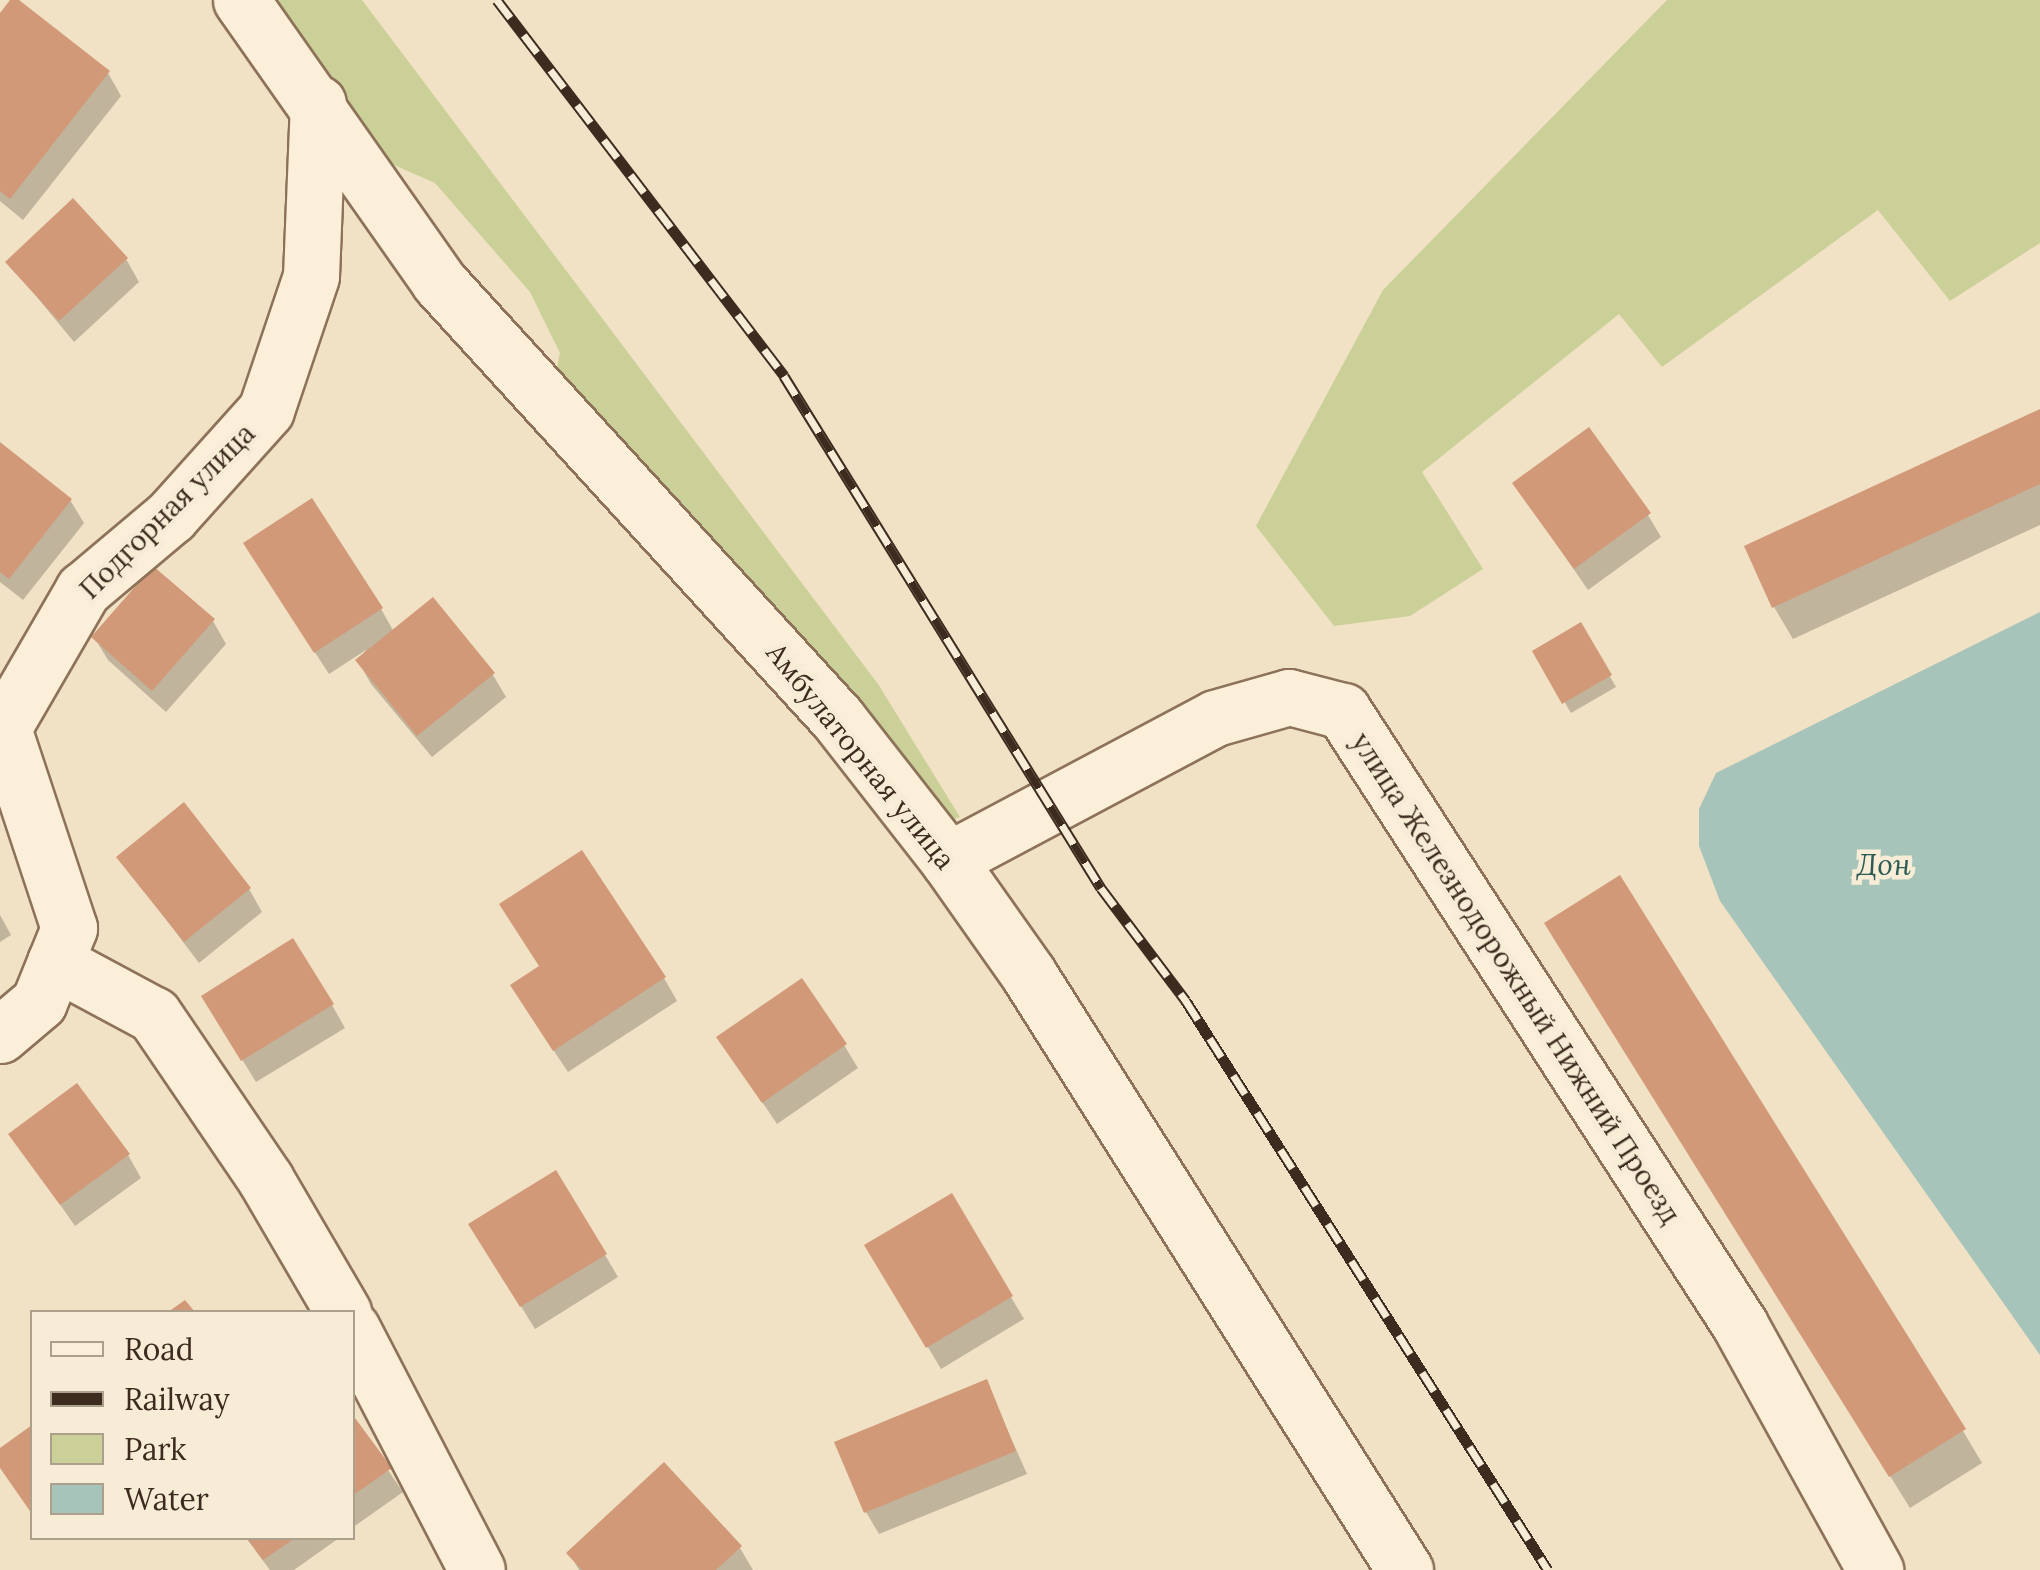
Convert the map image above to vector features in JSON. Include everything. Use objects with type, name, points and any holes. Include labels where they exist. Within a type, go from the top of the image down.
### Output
[{"type":"street","name":"Амбулаторная улица","points":[[241,0],[318,102],[438,282],[838,719],[948,860],[1029,975],[1405,1570]]},
{"type":"street","name":"Подгорная улица","points":[[2,728],[83,590],[171,516],[266,410],[311,276],[318,102]]},
{"type":"street","name":"улица Железнодорожный Нижний Проезд","points":[[948,860],[1215,718],[1289,697],[1343,711],[1740,1325],[1875,1570]]},
{"type":"street","points":[[0,1035],[39,1002],[69,928],[2,728]]},
{"type":"street","points":[[55,962],[154,1015],[266,1180],[342,1310]]},
{"type":"street","points":[[355,1335],[477,1570]]},
{"type":"green space","points":[[241,0],[362,0],[878,684],[960,817],[940,825],[552,392],[560,353],[530,292],[435,183],[346,144]]},
{"type":"green space","points":[[1667,0],[2040,0],[2040,243],[1950,301],[1878,210],[1662,367],[1619,314],[1422,472],[1483,569],[1410,616],[1334,626],[1256,526],[1383,290]]},
{"type":"water","name":"Дон","points":[[2040,612],[2040,1355],[1720,901],[1699,846],[1699,809],[1716,773]]},
{"type":"building","points":[[10,0],[19,0],[110,71],[10,199],[0,191],[0,13]]},
{"type":"building","points":[[73,198],[128,258],[59,321],[5,262]]},
{"type":"building","points":[[2040,409],[2040,484],[1772,608],[1744,546]]},
{"type":"building","points":[[1589,427],[1651,513],[1574,569],[1512,483]]},
{"type":"building","points":[[0,442],[72,499],[9,579],[0,572]]},
{"type":"building","points":[[312,498],[383,608],[314,653],[243,543]]},
{"type":"building","points":[[153,566],[215,619],[152,691],[91,637]]},
{"type":"building","points":[[433,597],[495,673],[417,736],[355,660]]},
{"type":"building","points":[[1581,622],[1612,675],[1562,704],[1532,651]]},
{"type":"building","points":[[184,802],[251,888],[184,942],[116,857]]},
{"type":"building","points":[[582,850],[666,977],[553,1051],[510,985],[539,966],[499,904]]},
{"type":"building","points":[[1620,875],[1966,1429],[1889,1477],[1544,923]]},
{"type":"building","points":[[293,938],[334,1004],[241,1061],[201,996]]},
{"type":"building","points":[[802,978],[847,1044],[762,1103],[716,1037]]},
{"type":"building","points":[[77,1083],[130,1154],[60,1205],[8,1134]]},
{"type":"building","points":[[556,1170],[607,1254],[520,1307],[468,1224]]},
{"type":"building","points":[[952,1193],[1013,1296],[926,1348],[864,1245]]},
{"type":"building","points":[[185,1300],[193,1310],[171,1310]]},
{"type":"building","points":[[987,1379],[1016,1451],[864,1513],[834,1442]]},
{"type":"building","points":[[355,1418],[392,1468],[355,1494]]},
{"type":"building","points":[[30,1426],[30,1511],[0,1468],[0,1448]]},
{"type":"building","points":[[664,1462],[742,1546],[716,1570],[582,1570],[566,1553]]},
{"type":"building","points":[[248,1540],[292,1540],[263,1560]]},
{"type":"railway","points":[[497,0],[784,376],[1101,888],[1186,1001],[1548,1570]]}]
